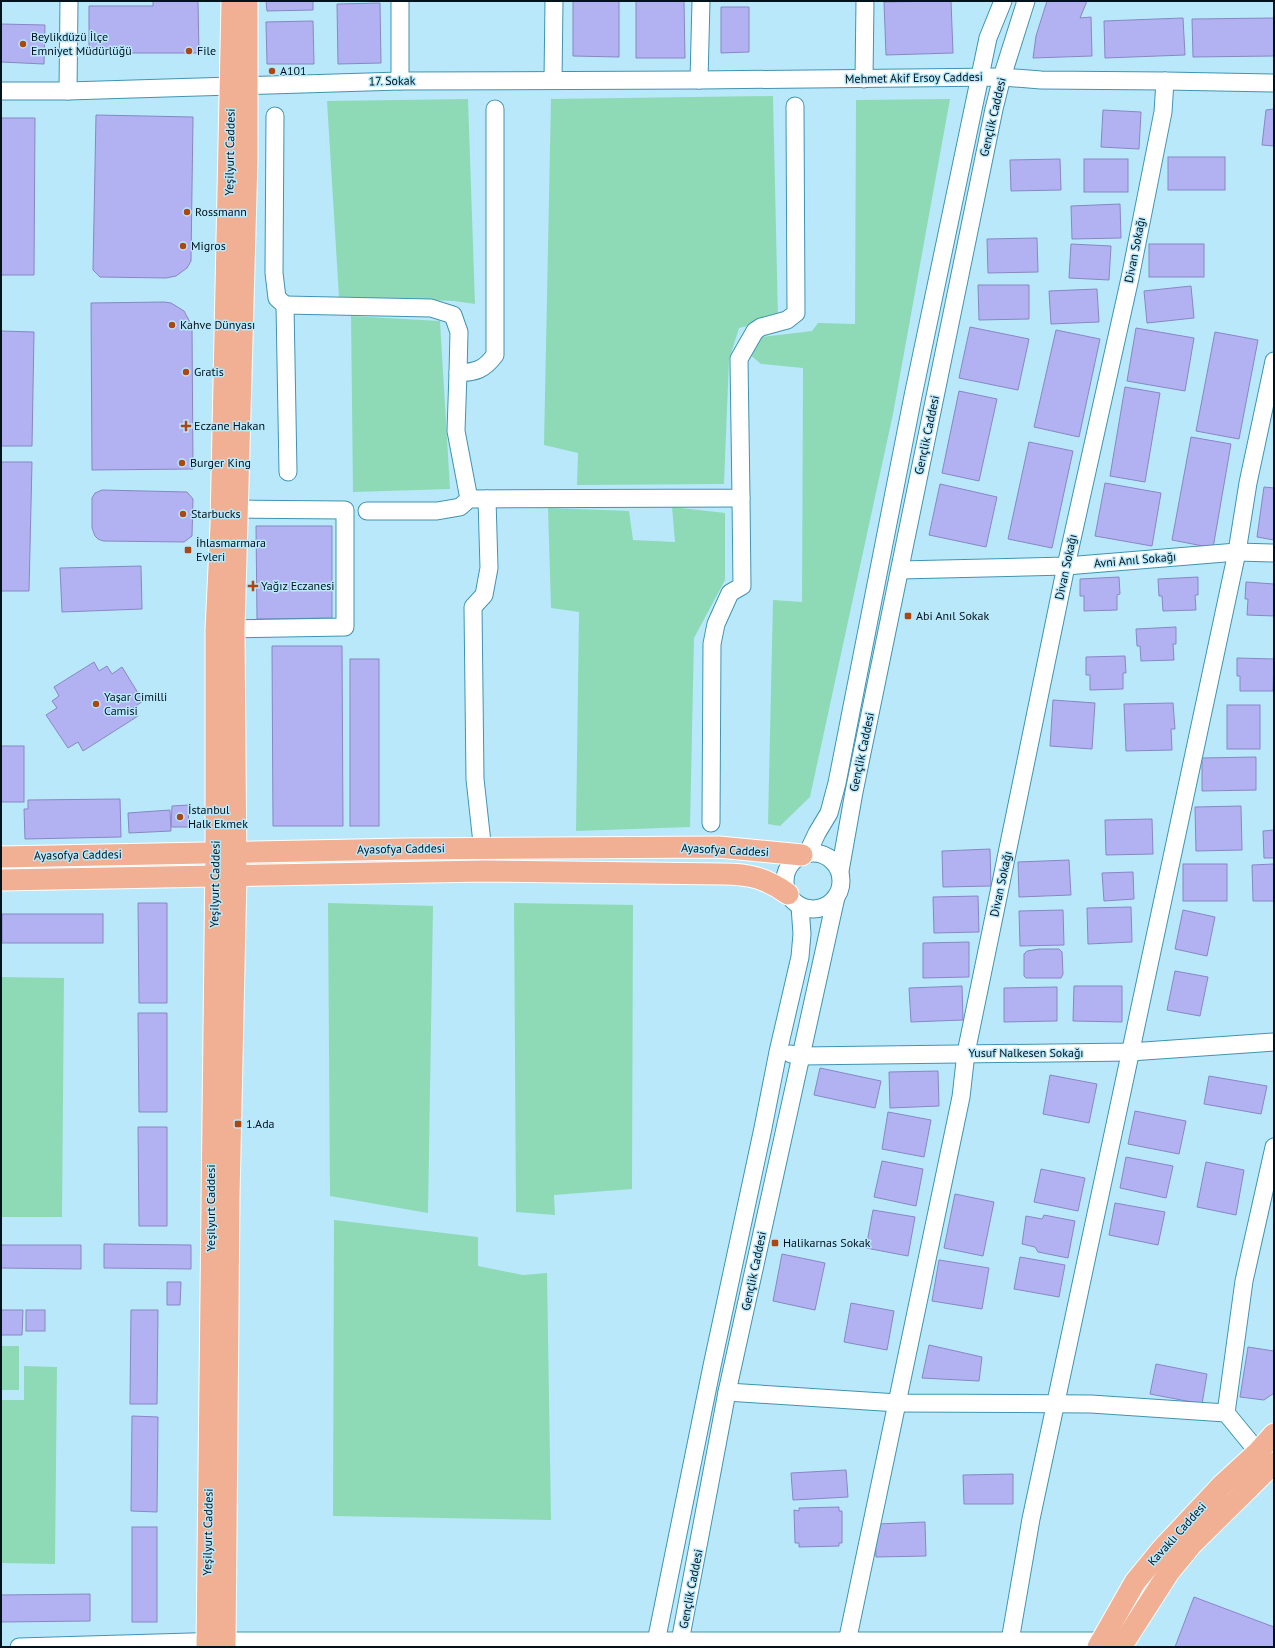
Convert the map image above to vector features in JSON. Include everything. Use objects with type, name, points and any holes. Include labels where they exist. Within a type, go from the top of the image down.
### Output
[{"type":"main road","name":"Yeşilyurt Caddesi","points":[[225,629],[238,509],[247,159],[232,1]]},
{"type":"main road","name":"Yeşilyurt Caddesi","points":[[216,1644],[220,1232],[236,876],[226,852],[225,629],[221,525],[239,86],[247,1]]},
{"type":"main road","name":"Ayasofya Caddesi","points":[[1,857],[483,848],[719,847],[804,854]]},
{"type":"main road","name":"Yeşilyurt Caddesi","points":[[220,1232],[215,876],[226,852]]},
{"type":"main road","name":"Ayasofya Caddesi","points":[[1,880],[484,871],[741,874],[758,877],[775,884],[794,900]]},
{"type":"main road","name":"Kavaklı Caddesi","points":[[1107,1645],[1266,1457],[1274,1434]]},
{"type":"street","points":[[68,91],[69,1]]},
{"type":"street","points":[[400,1],[400,81]]},
{"type":"street","points":[[553,80],[554,1]]},
{"type":"street","points":[[699,80],[701,1]]},
{"type":"street","points":[[864,79],[865,1]]},
{"type":"street","name":"Gençlik Caddesi","points":[[804,854],[816,832],[829,813],[837,783],[912,396],[988,38],[1003,1]]},
{"type":"street","name":"Gençlik Caddesi","points":[[840,871],[854,792],[994,109],[1002,77],[1026,1]]},
{"type":"street","name":"Mehmet Akif Ersoy Caddesi","points":[[553,80],[1002,77],[1041,80],[1165,80],[1274,83]]},
{"type":"street","name":"17. Sokak","points":[[1,91],[68,91],[400,81],[553,80]]},
{"type":"street","name":"Divan Sokağı","points":[[846,1644],[898,1403],[961,1097],[966,1053],[1066,566],[1133,263],[1163,112],[1165,80]]},
{"type":"street","points":[[711,823],[712,644],[716,624],[730,593],[742,586],[739,359],[755,331],[761,327],[787,320],[796,313],[794,106]]},
{"type":"street","points":[[458,373],[474,372],[488,365],[495,354],[494,109]]},
{"type":"street","points":[[275,116],[274,273],[277,298],[285,305],[431,308],[453,315],[458,332],[456,431],[469,499]]},
{"type":"street","points":[[285,305],[288,472]]},
{"type":"street","points":[[1010,1641],[1031,1519],[1237,552],[1248,483],[1274,361]]},
{"type":"street","points":[[367,510],[437,511],[460,507],[469,499],[742,498]]},
{"type":"street","points":[[484,871],[483,848],[475,778],[473,607],[484,595],[489,568],[487,500]]},
{"type":"street","points":[[225,629],[346,627],[345,510],[238,509]]},
{"type":"street","name":"Avni Anıl Sokağı","points":[[900,570],[1066,566],[1237,552],[1274,553]]},
{"type":"street","points":[[820,853],[835,863],[840,871],[840,889],[836,897],[829,904],[820,908],[810,909],[794,900],[785,885],[785,876],[791,863],[804,854],[820,853]]},
{"type":"street","name":"Gençlik Caddesi","points":[[680,1644],[727,1392],[836,897]]},
{"type":"street","name":"Gençlik Caddesi","points":[[655,1644],[778,1052],[800,957],[802,934],[794,900]]},
{"type":"street","name":"Yusuf Nalkesen Sokağı","points":[[778,1052],[801,1056],[1130,1052],[1274,1042]]},
{"type":"street","points":[[1226,1413],[1244,1280],[1274,1147]]},
{"type":"street","points":[[727,1392],[898,1403],[1091,1404],[1226,1413],[1266,1457]]},
{"type":"street","points":[[19,1647],[216,1644],[846,1644],[1010,1641],[1107,1645]]},
{"type":"green space","points":[[773,96],[778,319],[739,328],[729,360],[724,484],[577,485],[578,453],[544,445],[551,99]]},
{"type":"green space","points":[[468,99],[475,304],[454,301],[339,297],[327,101]]},
{"type":"green space","points":[[950,99],[893,414],[810,797],[780,826],[768,824],[773,600],[802,602],[803,368],[761,364],[748,353],[761,337],[812,331],[818,323],[855,324],[856,100]]},
{"type":"green space","points":[[351,316],[440,321],[450,489],[353,492]]},
{"type":"green space","points":[[672,507],[725,513],[725,580],[694,638],[690,827],[576,831],[579,612],[551,608],[548,508],[629,511],[633,540],[675,542]]},
{"type":"green space","points":[[328,903],[433,906],[428,1213],[330,1196]]},
{"type":"green space","points":[[514,903],[633,905],[632,1189],[554,1195],[555,1215],[516,1212]]},
{"type":"green space","points":[[1,977],[64,978],[62,1217],[1,1217]]},
{"type":"green space","points":[[334,1220],[478,1237],[478,1266],[523,1275],[547,1273],[551,1520],[333,1516]]},
{"type":"green space","points":[[1,1346],[19,1346],[19,1390],[1,1390]]},
{"type":"green space","points":[[24,1366],[57,1367],[55,1564],[1,1563],[1,1400],[24,1400]]},
{"type":"building","points":[[153,1],[198,1],[199,53],[89,53],[89,6],[153,6]]},
{"type":"building","points":[[266,1],[313,1],[313,10],[267,11]]},
{"type":"building","points":[[573,1],[619,1],[619,57],[573,56]]},
{"type":"building","points":[[636,1],[684,1],[685,58],[636,58]]},
{"type":"building","points":[[951,1],[953,53],[886,55],[884,2]]},
{"type":"building","points":[[1047,1],[1087,1],[1080,18],[1091,17],[1092,56],[1033,58],[1036,36]]},
{"type":"building","points":[[380,3],[381,63],[338,64],[337,4]]},
{"type":"building","points":[[721,7],[749,7],[749,52],[721,53]]},
{"type":"building","points":[[1183,18],[1185,55],[1105,58],[1104,21]]},
{"type":"building","points":[[1274,18],[1274,56],[1193,57],[1192,19]]},
{"type":"building","points":[[313,21],[314,64],[267,64],[266,22]]},
{"type":"building","name":"Beylikdüzü İlçe Emniyet Müdürlüğü","points":[[1,24],[45,25],[44,64],[1,62]]},
{"type":"building","points":[[1274,109],[1274,146],[1262,145],[1266,110]]},
{"type":"building","points":[[1103,110],[1141,112],[1139,149],[1101,147]]},
{"type":"building","points":[[96,115],[193,117],[191,261],[187,268],[176,276],[166,278],[100,277],[93,270]]},
{"type":"building","points":[[1,118],[35,118],[34,275],[1,275]]},
{"type":"building","points":[[1168,157],[1225,157],[1225,190],[1168,190]]},
{"type":"building","points":[[1060,159],[1061,190],[1011,191],[1010,160]]},
{"type":"building","points":[[1084,159],[1128,159],[1128,192],[1084,192]]},
{"type":"building","points":[[1120,204],[1121,238],[1072,239],[1071,206]]},
{"type":"building","points":[[1037,238],[1038,272],[988,273],[987,239]]},
{"type":"building","points":[[1071,244],[1111,246],[1109,280],[1069,278]]},
{"type":"building","points":[[1149,244],[1204,244],[1204,277],[1149,277]]},
{"type":"building","points":[[978,285],[1029,285],[1029,319],[979,320]]},
{"type":"building","points":[[1191,286],[1194,318],[1147,323],[1144,291]]},
{"type":"building","points":[[1097,289],[1099,322],[1051,324],[1049,291]]},
{"type":"building","points":[[91,303],[171,303],[184,311],[192,326],[193,469],[92,470]]},
{"type":"building","points":[[970,327],[1029,339],[1018,390],[959,378]]},
{"type":"building","points":[[1136,328],[1194,338],[1185,391],[1127,381]]},
{"type":"building","points":[[1056,330],[1100,339],[1079,437],[1034,427]]},
{"type":"building","points":[[1,331],[34,332],[32,446],[1,446]]},
{"type":"building","points":[[1215,332],[1258,340],[1239,439],[1196,431]]},
{"type":"building","points":[[1125,387],[1160,393],[1145,482],[1110,476]]},
{"type":"building","points":[[959,391],[997,399],[979,481],[942,473]]},
{"type":"building","points":[[1191,437],[1231,444],[1213,548],[1172,540]]},
{"type":"building","points":[[1029,442],[1073,451],[1052,548],[1008,539]]},
{"type":"building","points":[[1,462],[32,462],[29,591],[1,591]]},
{"type":"building","points":[[1105,483],[1161,493],[1152,546],[1095,536]]},
{"type":"building","points":[[940,484],[997,497],[986,547],[929,535]]},
{"type":"building","points":[[1264,487],[1274,488],[1274,540],[1257,537]]},
{"type":"building","points":[[102,490],[187,492],[193,499],[192,536],[184,542],[103,541],[98,539],[92,528],[92,498],[95,493]]},
{"type":"building","points":[[256,526],[332,526],[332,618],[257,619]]},
{"type":"building","points":[[141,566],[142,609],[62,612],[60,568]]},
{"type":"building","points":[[1119,577],[1120,594],[1117,595],[1117,610],[1084,611],[1084,596],[1080,596],[1080,579]]},
{"type":"building","points":[[1198,577],[1198,595],[1195,595],[1196,610],[1163,611],[1162,596],[1159,596],[1158,579]]},
{"type":"building","points":[[1246,582],[1274,584],[1274,616],[1247,615],[1248,599],[1245,599]]},
{"type":"building","points":[[1176,627],[1176,644],[1173,644],[1174,660],[1141,661],[1140,646],[1137,646],[1136,629]]},
{"type":"building","points":[[272,646],[342,646],[343,826],[273,826]]},
{"type":"building","points":[[1125,656],[1126,673],[1123,673],[1123,689],[1090,690],[1090,675],[1086,675],[1086,657]]},
{"type":"building","points":[[1237,658],[1274,659],[1273,691],[1240,691],[1240,676],[1237,676]]},
{"type":"building","points":[[350,659],[379,659],[379,826],[350,826]]},
{"type":"building","name":"Yaşar Cimilli Camisi","points":[[94,662],[99,671],[107,666],[112,674],[122,667],[143,701],[133,708],[138,716],[83,751],[78,742],[68,748],[46,715],[57,708],[52,701],[59,696],[54,687]]},
{"type":"building","points":[[1053,700],[1095,703],[1092,749],[1050,746]]},
{"type":"building","points":[[1173,703],[1175,729],[1171,729],[1172,750],[1126,751],[1124,704]]},
{"type":"building","points":[[1227,705],[1260,705],[1260,749],[1227,749]]},
{"type":"building","points":[[1,746],[24,746],[24,802],[1,802]]},
{"type":"building","points":[[1256,757],[1256,790],[1202,791],[1202,758]]},
{"type":"building","points":[[120,799],[121,837],[25,839],[24,809],[28,809],[28,800]]},
{"type":"building","name":"İstanbul Halk Ekmek","points":[[189,805],[188,827],[171,827],[172,806]]},
{"type":"building","points":[[1241,806],[1242,850],[1196,851],[1195,807]]},
{"type":"building","points":[[170,810],[171,831],[129,833],[128,813]]},
{"type":"building","points":[[1152,819],[1153,854],[1106,855],[1105,820]]},
{"type":"building","points":[[1274,830],[1274,858],[1264,858],[1263,831]]},
{"type":"building","points":[[990,849],[991,886],[943,887],[942,851]]},
{"type":"building","points":[[1069,860],[1071,895],[1019,897],[1018,862]]},
{"type":"building","points":[[1183,864],[1227,864],[1227,901],[1183,901]]},
{"type":"building","points":[[1274,864],[1274,901],[1253,901],[1252,865]]},
{"type":"building","points":[[1133,872],[1134,899],[1104,901],[1102,873]]},
{"type":"building","points":[[978,896],[979,932],[934,933],[933,897]]},
{"type":"building","points":[[138,903],[167,903],[167,1003],[139,1003]]},
{"type":"building","points":[[1131,907],[1132,942],[1088,944],[1087,908]]},
{"type":"building","points":[[1063,910],[1064,945],[1020,946],[1019,911]]},
{"type":"building","points":[[1183,910],[1215,917],[1207,956],[1175,949]]},
{"type":"building","points":[[2,914],[103,914],[103,943],[2,943]]},
{"type":"building","points":[[969,942],[969,977],[923,978],[923,943]]},
{"type":"building","points":[[1039,949],[1059,949],[1062,952],[1063,974],[1061,978],[1026,978],[1024,976],[1024,954],[1027,951]]},
{"type":"building","points":[[1175,971],[1208,977],[1200,1016],[1167,1010]]},
{"type":"building","points":[[962,986],[963,1020],[911,1022],[909,988]]},
{"type":"building","points":[[1074,986],[1122,986],[1122,1022],[1073,1021]]},
{"type":"building","points":[[1057,987],[1057,1021],[1004,1022],[1004,988]]},
{"type":"building","points":[[138,1013],[167,1013],[167,1112],[139,1112]]},
{"type":"building","points":[[820,1068],[881,1081],[875,1108],[814,1095]]},
{"type":"building","points":[[938,1071],[939,1106],[890,1108],[889,1072]]},
{"type":"building","points":[[1050,1075],[1097,1084],[1089,1123],[1043,1114]]},
{"type":"building","points":[[1209,1076],[1267,1086],[1261,1114],[1204,1104]]},
{"type":"building","points":[[1135,1111],[1186,1121],[1179,1154],[1128,1144]]},
{"type":"building","points":[[888,1112],[931,1120],[924,1157],[882,1149]]},
{"type":"building","points":[[138,1127],[167,1127],[167,1226],[139,1226]]},
{"type":"building","points":[[1126,1157],[1173,1166],[1166,1198],[1120,1188]]},
{"type":"building","points":[[882,1161],[923,1169],[916,1206],[874,1197]]},
{"type":"building","points":[[1206,1162],[1244,1170],[1236,1215],[1197,1207]]},
{"type":"building","points":[[1041,1169],[1085,1178],[1078,1211],[1034,1202]]},
{"type":"building","points":[[955,1194],[994,1202],[983,1256],[944,1248]]},
{"type":"building","points":[[1115,1203],[1165,1212],[1158,1245],[1109,1235]]},
{"type":"building","points":[[873,1210],[915,1217],[908,1256],[866,1248]]},
{"type":"building","points":[[1044,1215],[1075,1221],[1068,1258],[1038,1252],[1035,1247],[1022,1244],[1026,1216],[1042,1219]]},
{"type":"building","points":[[104,1244],[191,1245],[191,1269],[104,1268]]},
{"type":"building","points":[[1,1245],[81,1245],[81,1269],[1,1268]]},
{"type":"building","points":[[782,1254],[825,1263],[815,1310],[773,1301]]},
{"type":"building","points":[[1020,1257],[1065,1265],[1059,1297],[1014,1289]]},
{"type":"building","points":[[939,1260],[989,1268],[982,1309],[932,1301]]},
{"type":"building","points":[[167,1282],[181,1282],[180,1305],[167,1305]]},
{"type":"building","points":[[851,1303],[894,1311],[887,1350],[844,1342]]},
{"type":"building","points":[[1,1310],[23,1310],[22,1335],[1,1335]]},
{"type":"building","points":[[26,1310],[45,1310],[45,1331],[26,1331]]},
{"type":"building","points":[[131,1310],[158,1310],[157,1404],[130,1404]]},
{"type":"building","points":[[929,1345],[982,1357],[979,1381],[922,1378]]},
{"type":"building","points":[[1248,1347],[1274,1351],[1274,1393],[1264,1400],[1240,1397]]},
{"type":"building","points":[[1156,1364],[1207,1374],[1202,1404],[1150,1394]]},
{"type":"building","points":[[132,1416],[158,1417],[157,1512],[131,1511]]},
{"type":"building","points":[[846,1470],[848,1497],[793,1500],[791,1473]]},
{"type":"building","points":[[1013,1474],[1013,1504],[964,1504],[963,1475]]},
{"type":"building","points":[[839,1507],[839,1511],[842,1511],[842,1543],[839,1543],[839,1546],[799,1547],[799,1543],[795,1543],[794,1510],[799,1511],[799,1508]]},
{"type":"building","points":[[925,1522],[926,1556],[876,1557],[875,1534],[879,1534],[878,1524]]},
{"type":"building","points":[[132,1527],[157,1527],[157,1622],[132,1622]]},
{"type":"building","points":[[90,1594],[90,1621],[1,1622],[1,1595]]},
{"type":"building","points":[[1194,1597],[1274,1627],[1274,1647],[1175,1647]]},
{"type":"place","name":"Beylikdüzü İlçe Emniyet Müdürlüğü","points":[[23,44]]},
{"type":"place","name":"File","points":[[189,51]]},
{"type":"place","name":"A101","points":[[272,71]]},
{"type":"place","name":"Rossmann","points":[[187,212]]},
{"type":"place","name":"Migros","points":[[183,246]]},
{"type":"place","name":"Kahve Dünyası","points":[[172,325]]},
{"type":"place","name":"Gratis","points":[[186,372]]},
{"type":"place","name":"Eczane Hakan","points":[[186,426]]},
{"type":"place","name":"Burger King","points":[[182,463]]},
{"type":"place","name":"Starbucks","points":[[183,514]]},
{"type":"place","name":"İhlasmarmara Evleri","points":[[188,550]]},
{"type":"place","name":"Yağız Eczanesi","points":[[253,586]]},
{"type":"place","name":"Abi Anıl Sokak","points":[[908,616]]},
{"type":"place","name":"Yaşar Cimilli Camisi","points":[[96,704]]},
{"type":"place","name":"İstanbul Halk Ekmek","points":[[180,817]]},
{"type":"place","name":"1.Ada","points":[[238,1124]]},
{"type":"place","name":"Halikarnas Sokak","points":[[775,1243]]}]
